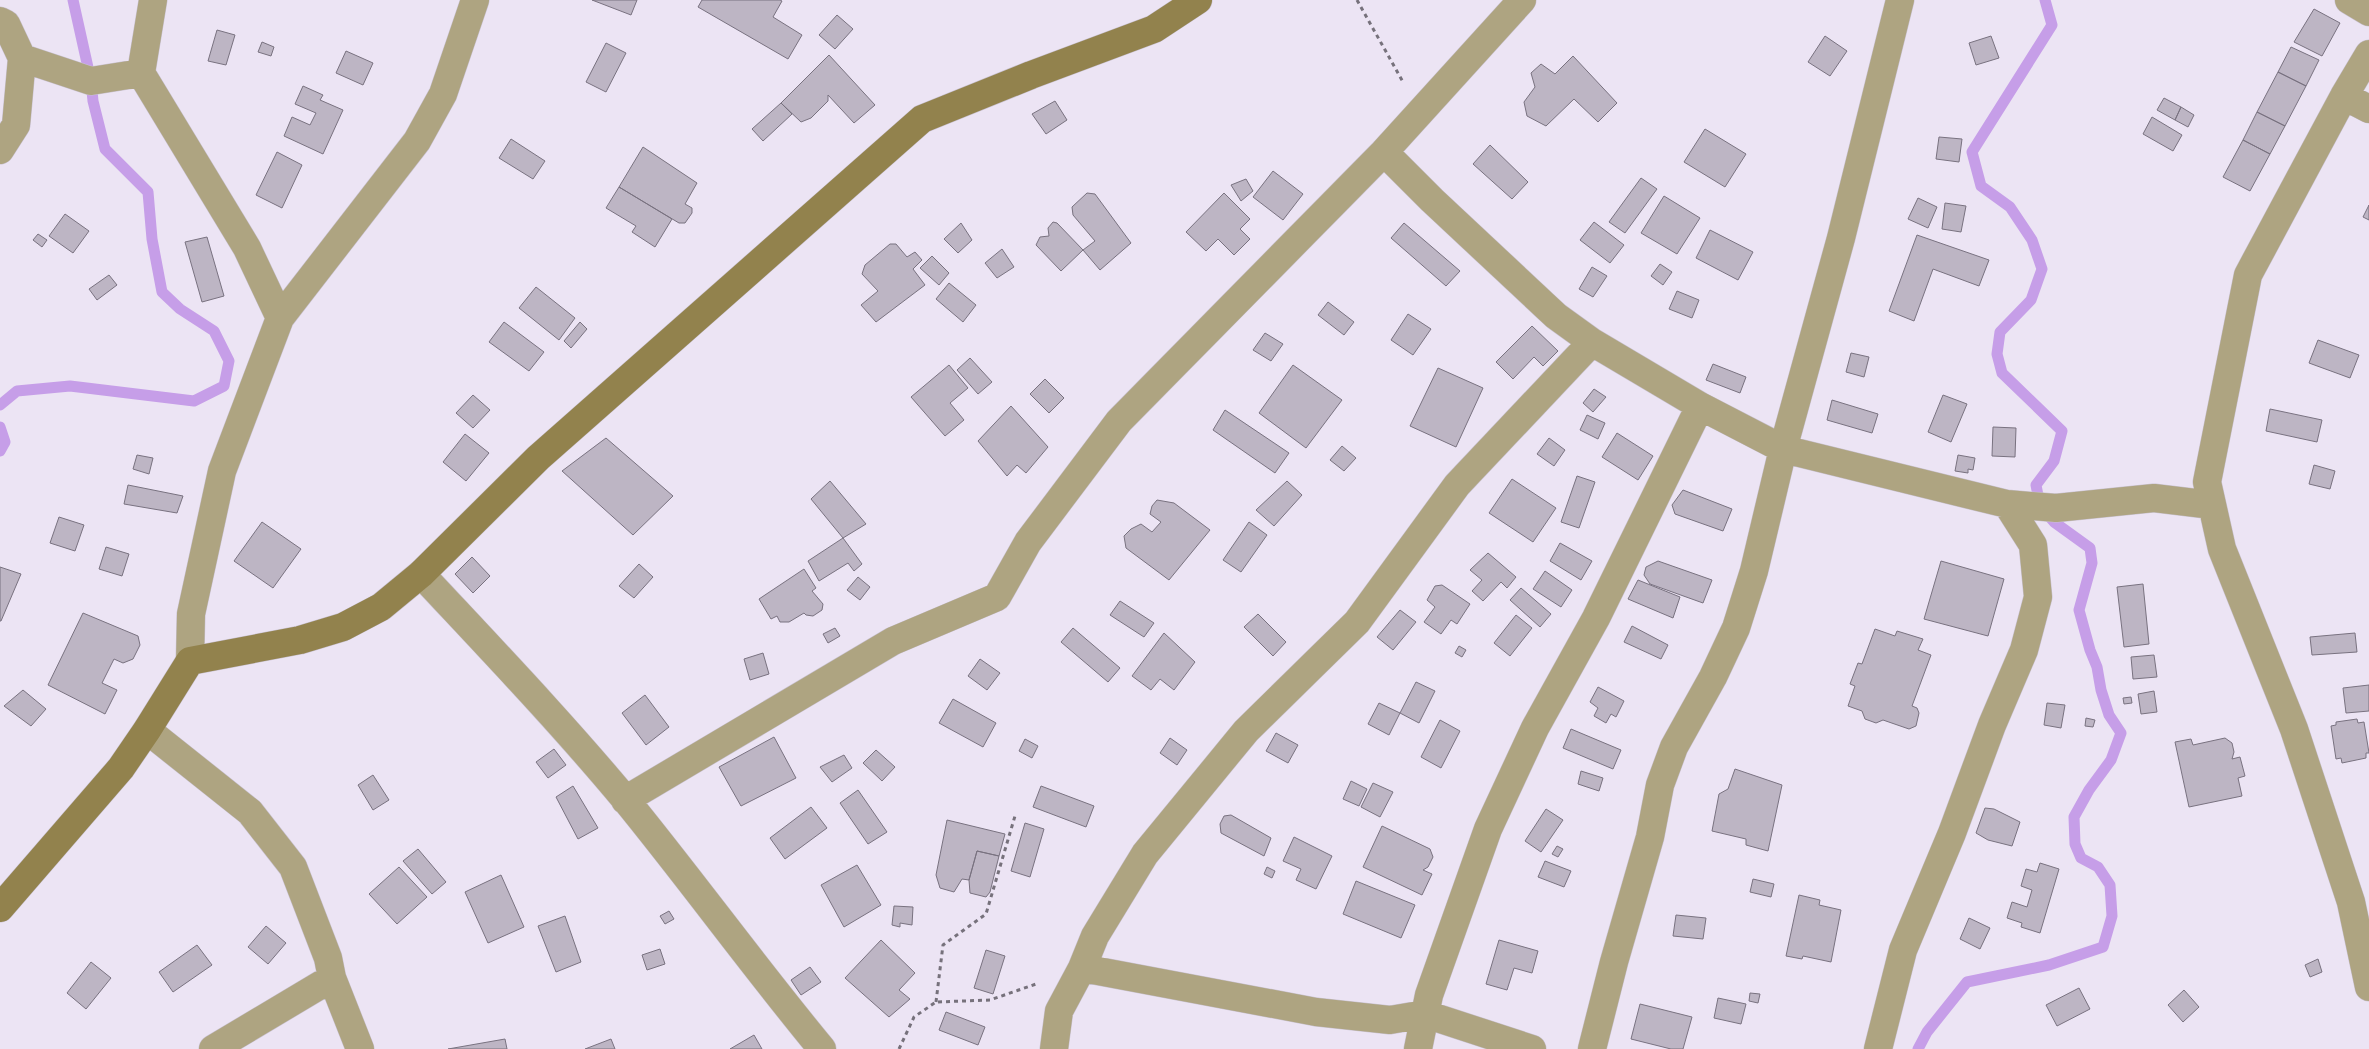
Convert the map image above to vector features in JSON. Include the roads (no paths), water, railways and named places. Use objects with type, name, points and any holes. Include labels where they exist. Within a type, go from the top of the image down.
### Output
[{"type":"street","points":[[153,0],[141,73],[247,248],[280,318]]},
{"type":"street","points":[[0,908],[120,768],[148,730],[190,661],[191,614],[199,569],[222,470],[280,318],[417,141],[443,94],[475,0]]},
{"type":"street","points":[[190,661],[300,640],[343,627],[381,607],[421,574],[538,458],[922,119],[1031,75],[1154,30],[1198,0]]},
{"type":"street","points":[[625,800],[893,641],[997,597],[1028,542],[1119,421],[1384,152],[1522,0]]},
{"type":"street","points":[[1592,1049],[1614,962],[1650,837],[1660,785],[1674,747],[1713,677],[1736,628],[1754,571],[1783,449],[1841,238],[1900,0]]},
{"type":"street","points":[[2349,0],[2369,12]]},
{"type":"street","points":[[0,21],[6,24],[22,58],[16,125],[0,150]]},
{"type":"street","points":[[2369,54],[2344,96],[2248,274],[2207,482],[2222,549],[2294,729],[2350,902],[2369,987]]},
{"type":"street","points":[[22,58],[91,80],[141,73]]},
{"type":"street","points":[[2344,96],[2369,109]]},
{"type":"street","points":[[1384,152],[1556,316],[1592,342],[1700,406],[1783,449],[2007,504],[2056,508],[2154,498],[2212,504]]},
{"type":"street","points":[[1054,1049],[1059,1012],[1082,968],[1095,936],[1145,854],[1246,731],[1357,622],[1458,485],[1592,342]]},
{"type":"street","points":[[1418,1049],[1428,995],[1488,829],[1535,728],[1596,618],[1700,406]]},
{"type":"street","points":[[1878,1049],[1904,950],[1952,833],[1992,725],[2024,650],[2038,597],[2033,545],[2007,504]]},
{"type":"street","points":[[421,574],[563,726],[625,800],[764,979],[822,1049]]},
{"type":"street","points":[[148,730],[250,812],[293,867],[328,958],[332,978],[360,1049]]},
{"type":"street","points":[[1082,968],[1316,1012],[1390,1020],[1425,1014],[1532,1049]]},
{"type":"street","points":[[213,1049],[332,978]]},
{"type":"waterway","points":[[0,405],[17,391],[70,386],[194,401],[224,386],[229,361],[214,331],[180,309],[162,292],[152,239],[148,192],[105,149],[93,101],[91,81],[73,0]]},
{"type":"waterway","points":[[1918,1049],[1927,1032],[1967,982],[2049,965],[2103,947],[2112,916],[2110,885],[2098,867],[2081,858],[2075,844],[2074,817],[2089,790],[2111,760],[2121,733],[2109,715],[2101,690],[2097,667],[2090,650],[2079,610],[2092,563],[2090,548],[2054,522],[2040,506],[2036,485],[2054,461],[2062,431],[2002,373],[1997,354],[2000,332],[2031,300],[2042,269],[2032,240],[2010,207],[1981,186],[1972,152],[2052,25],[2045,0]]},
{"type":"waterway","points":[[0,427],[5,442],[0,451]]}]
